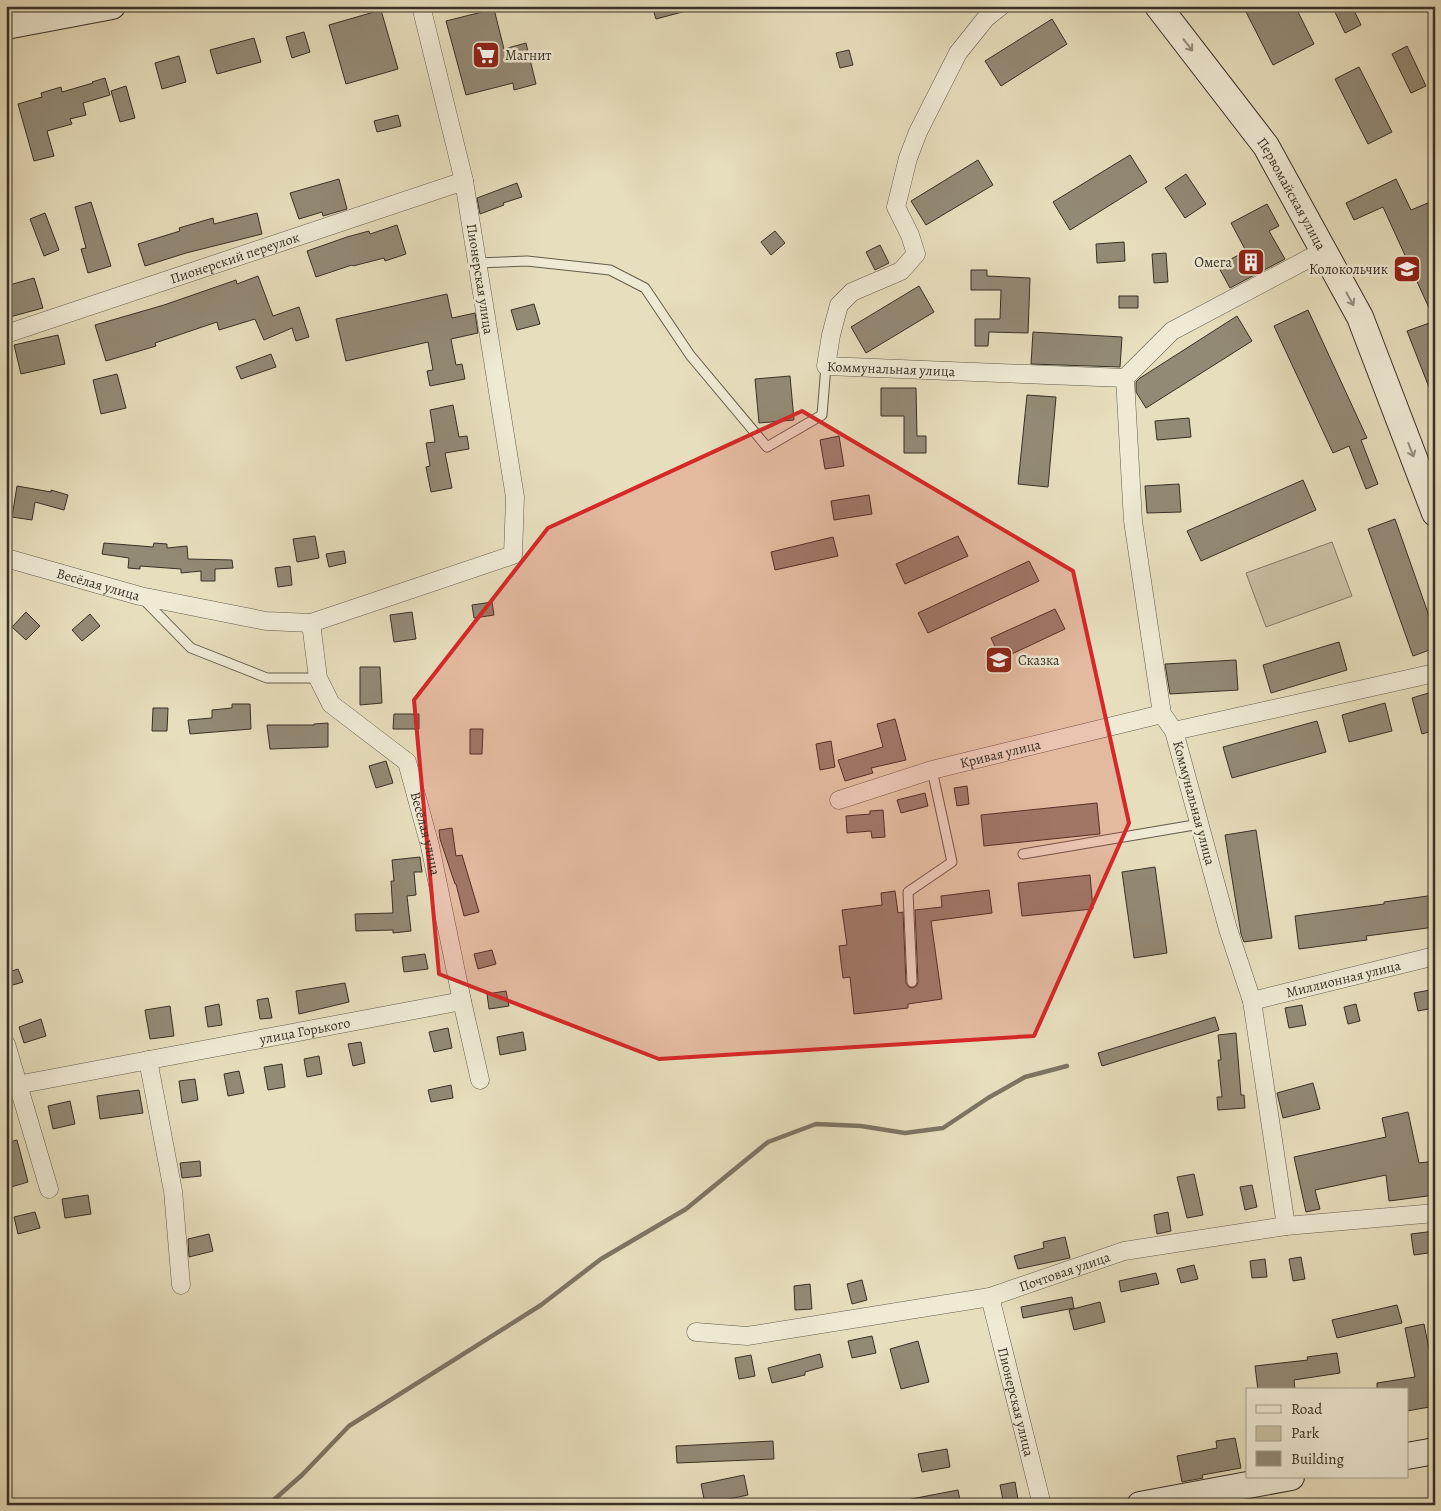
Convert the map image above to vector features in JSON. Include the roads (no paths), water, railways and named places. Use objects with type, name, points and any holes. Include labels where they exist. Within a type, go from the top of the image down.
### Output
[{"type":"street","points":[[6,26],[112,6]]},
{"type":"street","name":"Пионерская улица","points":[[421,6],[464,181],[514,498],[513,555]]},
{"type":"street","name":"Коммунальная улица","points":[[1001,6],[986,18],[958,53],[918,132],[908,158],[896,207],[910,235],[916,254],[901,271],[852,292],[839,305],[831,335],[826,366],[1125,378],[1133,521],[1162,714],[1174,731],[1228,929],[1252,1001],[1286,1226]]},
{"type":"street","name":"Первомайская улица","points":[[1158,6],[1266,146],[1360,317],[1435,513]]},
{"type":"street","name":"Пионерский переулок","points":[[6,334],[464,181]]},
{"type":"street","points":[[1125,378],[1172,331],[1323,251]]},
{"type":"street","name":"Весёлая улица","points":[[6,558],[140,596],[266,621],[311,623],[513,555]]},
{"type":"street","name":"Весёлая улица","points":[[311,623],[318,678],[331,704],[407,762],[430,846],[480,1080]]},
{"type":"street","points":[[1174,731],[1435,673]]},
{"type":"street","name":"Кривая улица","points":[[839,800],[932,770],[1162,714]]},
{"type":"street","name":"Миллионная улица","points":[[1252,1001],[1435,956]]},
{"type":"street","name":"улица Горького","points":[[12,1086],[462,1001]]},
{"type":"street","points":[[6,1044],[12,1086],[49,1189]]},
{"type":"street","points":[[148,1060],[173,1191],[181,1285]]},
{"type":"street","name":"Почтовая улица","points":[[696,1332],[747,1336],[990,1297],[1124,1251],[1286,1226],[1435,1213]]},
{"type":"street","name":"Пионерская улица","points":[[990,1297],[1042,1505]]},
{"type":"street","points":[[1408,1456],[1435,1451]]},
{"type":"street","points":[[1140,1505],[1286,1478]]},
{"type":"lane","points":[[477,263],[527,261],[610,270],[645,288],[690,355],[767,447],[822,415],[826,366]]},
{"type":"lane","points":[[140,596],[191,648],[267,678],[318,678]]},
{"type":"lane","points":[[912,982],[908,892],[952,862],[932,770]]},
{"type":"lane","points":[[1023,854],[1200,824]]},
{"type":"waterway","points":[[268,1505],[302,1475],[349,1426],[541,1305],[601,1259],[686,1209],[768,1142],[816,1124],[861,1126],[905,1133],[943,1128],[988,1098],[1025,1077],[1067,1066]]},
{"type":"place","name":"Магнит","points":[[486,55]]},
{"type":"place","name":"Омега","points":[[1251,262]]},
{"type":"place","name":"Колокольчик","points":[[1407,269]]},
{"type":"place","name":"Сказка","points":[[999,660]]}]
